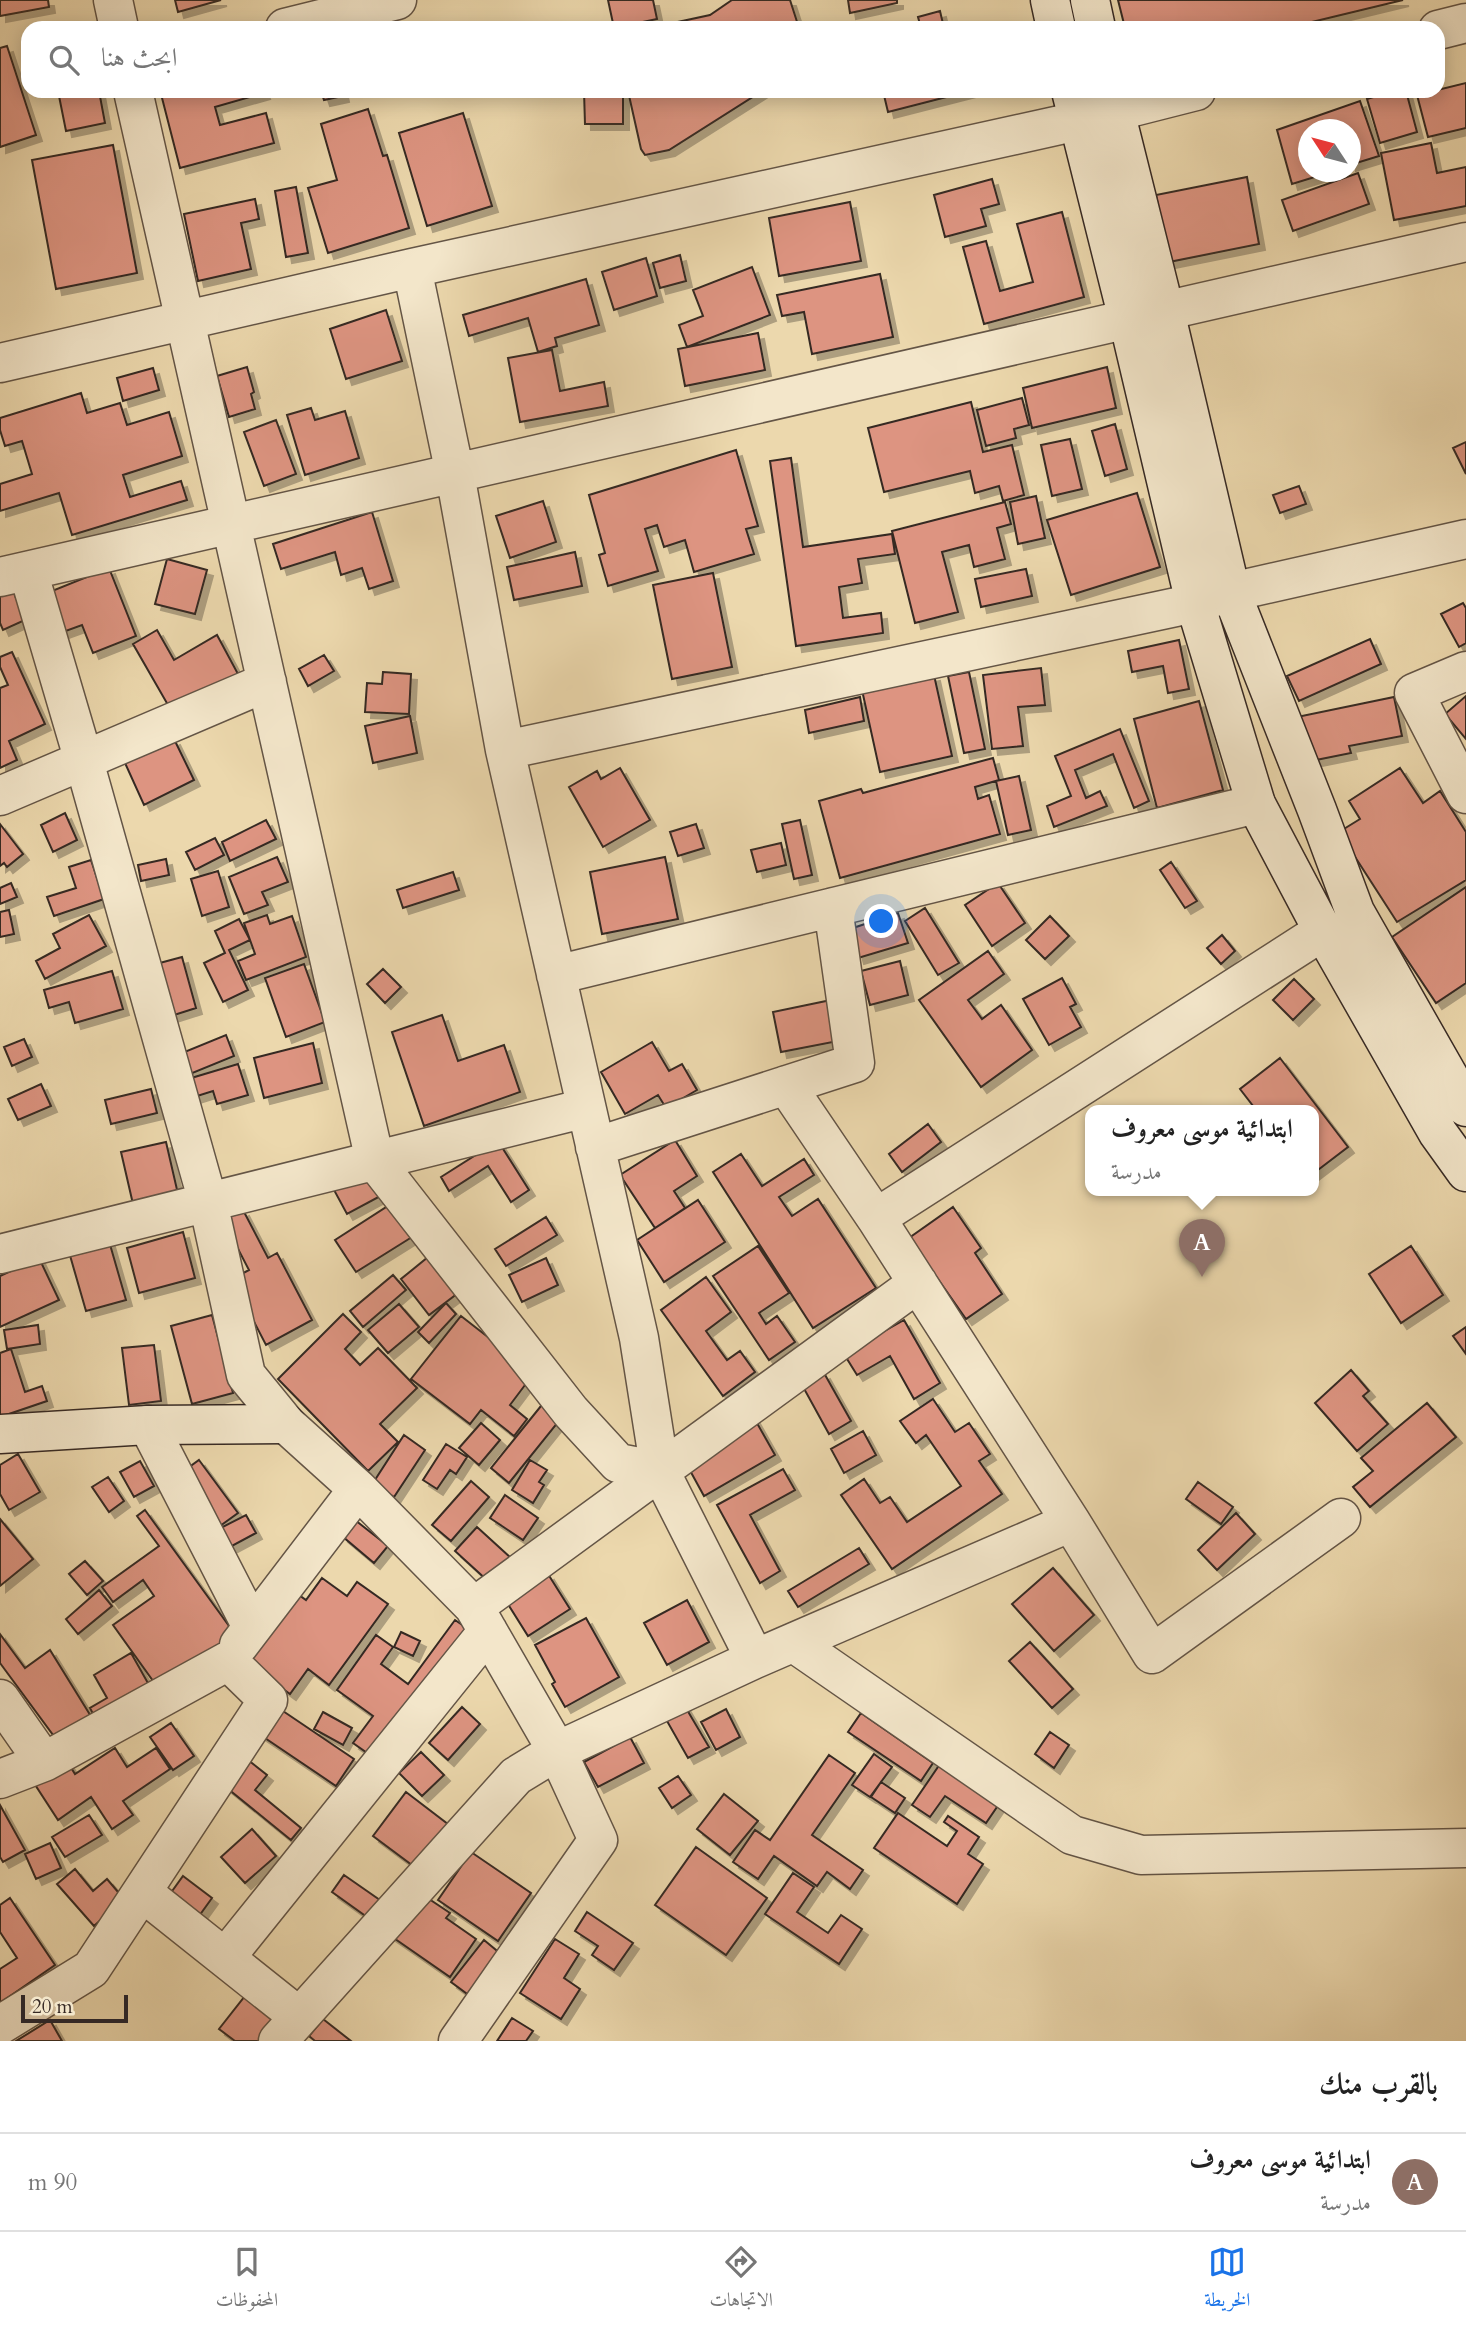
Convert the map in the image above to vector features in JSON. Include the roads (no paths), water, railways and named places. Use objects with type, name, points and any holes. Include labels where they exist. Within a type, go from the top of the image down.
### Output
[{"type":"street","points":[[113,0],[118,21]]},
{"type":"street","points":[[313,21],[397,0]]},
{"type":"street","points":[[1049,0],[1054,21]]},
{"type":"street","points":[[1090,0],[1094,21]]},
{"type":"street","points":[[1445,28],[1466,23]]},
{"type":"street","points":[[135,98],[375,1161],[570,1412],[618,1463],[660,1471]]},
{"type":"street","points":[[0,363],[412,268],[1074,106],[1137,98]]},
{"type":"street","points":[[1112,101],[1195,603],[1256,804],[1323,930],[1438,1133],[1466,1172]]},
{"type":"street","points":[[1074,106],[1146,315],[1231,592],[1355,912],[1466,1107]]},
{"type":"street","points":[[458,2041],[598,1840],[556,1751],[481,1619],[358,1489],[286,1424],[246,1375],[208,1202],[84,761],[14,574],[1466,242]]},
{"type":"street","points":[[412,268],[455,474],[505,750],[639,1338],[660,1471],[755,1659]]},
{"type":"street","points":[[505,750],[1195,603],[1231,592],[1466,538]]},
{"type":"street","points":[[1466,671],[1414,693],[1466,794]]},
{"type":"street","points":[[0,796],[267,682]]},
{"type":"street","points":[[556,975],[1256,804]]},
{"type":"street","points":[[595,1147],[855,1063],[833,907]]},
{"type":"street","points":[[876,1218],[1323,930]]},
{"type":"street","points":[[786,1085],[918,1283],[1152,1654],[1341,1518]]},
{"type":"street","points":[[0,1254],[586,1108]]},
{"type":"street","points":[[225,1958],[481,1619],[660,1471],[918,1283]]},
{"type":"street","points":[[0,1434],[148,1425],[286,1424]]},
{"type":"street","points":[[148,1425],[252,1627]]},
{"type":"street","points":[[0,1779],[44,1762],[228,1661],[358,1489]]},
{"type":"street","points":[[142,1892],[225,1958],[288,2029],[516,1776],[556,1751],[755,1659],[1071,1522]]},
{"type":"street","points":[[793,1643],[1072,1835],[1141,1855],[1466,1848]]},
{"type":"street","points":[[0,2025],[91,1969],[268,1700],[228,1661]]},
{"type":"street","points":[[0,1699],[44,1762]]},
{"type":"place","name":"ابتدائية موسى معروف","points":[[1202,1277]]}]
